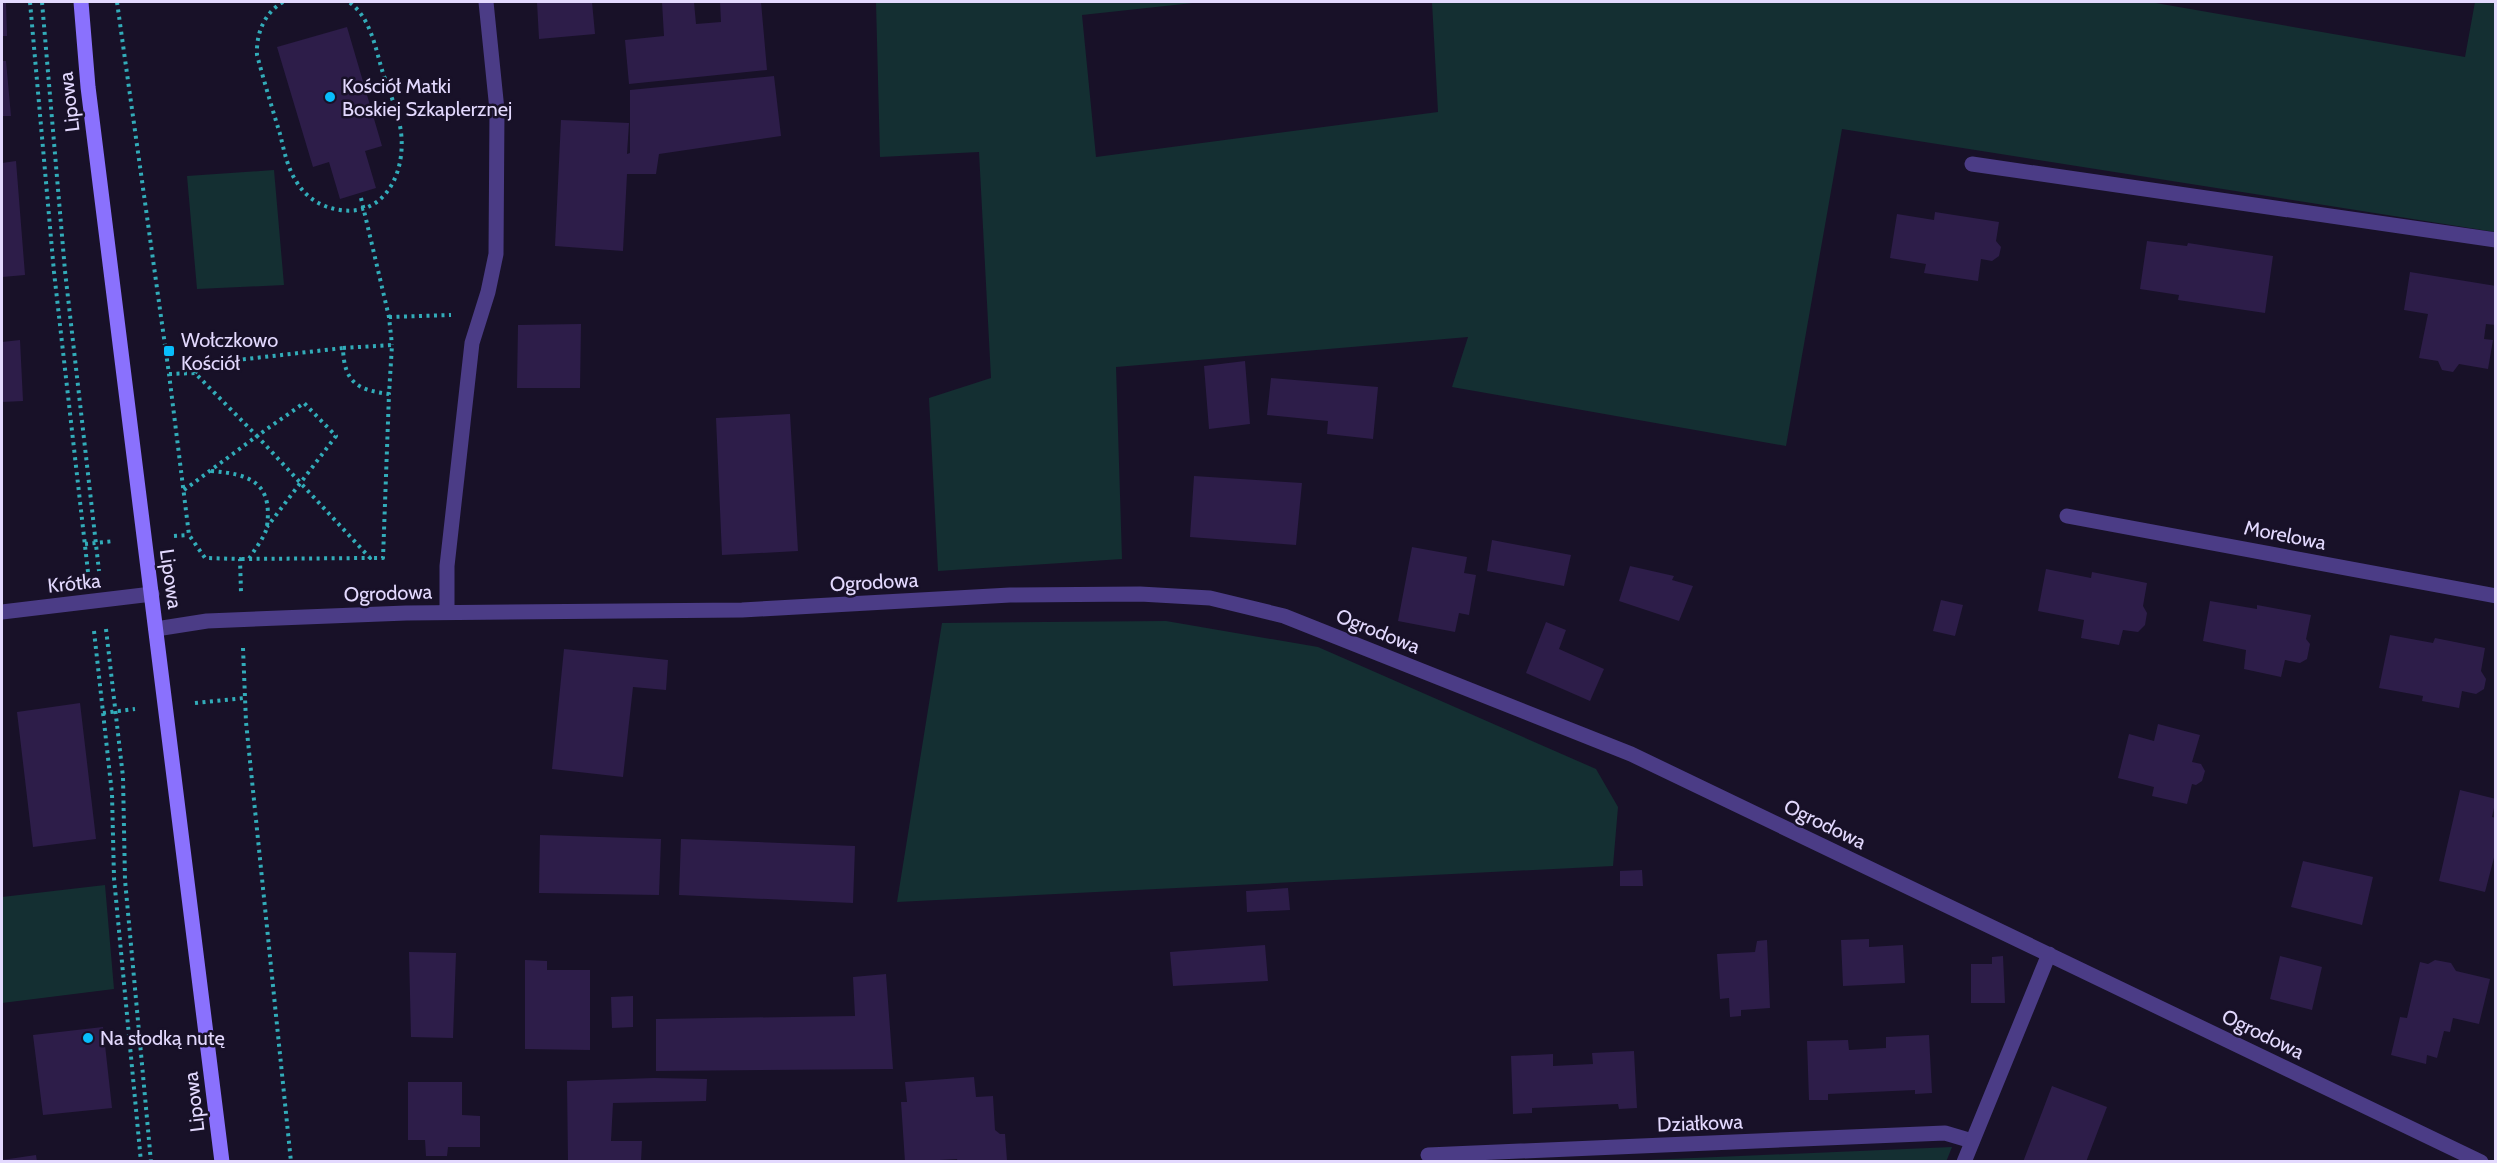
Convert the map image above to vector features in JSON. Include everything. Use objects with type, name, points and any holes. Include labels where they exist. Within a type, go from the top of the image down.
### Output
[{"type":"street","name":"Lipowa","points":[[81,2],[88,87],[222,1161]]},
{"type":"street","points":[[447,612],[447,566],[472,343],[479,314],[492,278],[496,254],[497,110],[486,2]]},
{"type":"street","points":[[1972,164],[2496,240]]},
{"type":"street","name":"Morelowa","points":[[2067,516],[2496,596]]},
{"type":"street","name":"Krótka","points":[[2,612],[152,594]]},
{"type":"street","name":"Ogrodowa","points":[[156,629],[207,621],[447,612],[742,610],[1010,595],[1140,594],[1210,598],[1284,616],[1631,754],[2481,1161]]},
{"type":"street","points":[[1964,1161],[2049,954]]},
{"type":"street","name":"Działkowa","points":[[1428,1155],[1945,1133],[1972,1141]]},
{"type":"path","points":[[42,2],[65,271],[99,575]]},
{"type":"path","points":[[117,2],[189,535],[205,558],[383,558],[392,345],[389,317],[361,198]]},
{"type":"path","points":[[283,2],[270,12],[256,40],[257,55],[289,167],[307,196],[326,207],[343,210],[364,208],[381,201],[391,189],[399,171],[403,146],[400,126],[368,25],[357,7],[349,2]]},
{"type":"path","points":[[389,317],[479,314]]},
{"type":"path","points":[[195,373],[202,364],[343,348],[392,345]]},
{"type":"path","points":[[343,348],[344,363],[357,386],[366,391],[389,394]]},
{"type":"path","points":[[169,374],[195,373],[302,482],[370,558]]},
{"type":"path","points":[[184,490],[304,404],[336,436],[267,527],[249,559]]},
{"type":"path","points":[[210,471],[247,476],[257,483],[263,492],[267,527]]},
{"type":"path","points":[[85,544],[125,540]]},
{"type":"path","points":[[240,559],[244,698],[291,1161]]},
{"type":"path","points":[[106,626],[124,793],[126,890],[152,1161]]},
{"type":"path","points":[[185,704],[244,698]]},
{"type":"path","points":[[103,713],[137,709]]},
{"type":"green space","points":[[876,2],[1202,2],[1082,15],[1096,157],[1438,112],[1432,2],[2150,2],[2465,57],[2475,2],[2495,2],[2495,232],[1842,129],[1786,446],[1452,387],[1468,337],[1116,367],[1122,559],[938,571],[929,398],[991,378],[979,152],[880,157]]},
{"type":"green space","points":[[274,170],[284,285],[197,289],[187,176]]},
{"type":"green space","points":[[1166,621],[1318,647],[1596,769],[1618,807],[1613,866],[897,902],[942,623]]},
{"type":"green space","points":[[105,885],[114,989],[2,1003],[2,897]]},
{"type":"green space","points":[[1952,1147],[1946,1162],[1624,1161]]},
{"type":"building","points":[[2,2],[6,2],[7,36],[2,36]]},
{"type":"building","points":[[537,2],[592,2],[595,34],[539,39]]},
{"type":"building","points":[[662,2],[694,2],[696,24],[721,22],[720,2],[761,2],[767,70],[629,84],[625,40],[664,36]]},
{"type":"building","name":"Kościół Matki Boskiej Szkaplerznej","points":[[347,27],[382,146],[365,151],[376,188],[340,199],[329,162],[313,167],[277,47]]},
{"type":"building","points":[[2,61],[6,61],[11,116],[2,116]]},
{"type":"building","points":[[774,76],[781,136],[659,154],[656,174],[627,174],[623,251],[555,246],[561,120],[629,123],[627,154],[630,153],[630,90]]},
{"type":"building","points":[[16,161],[25,275],[2,277],[2,163]]},
{"type":"building","points":[[1935,212],[1999,222],[1996,241],[2001,247],[1999,256],[1992,261],[1981,259],[1978,281],[1924,273],[1926,264],[1890,258],[1897,214],[1934,220]]},
{"type":"building","points":[[2147,241],[2187,246],[2188,243],[2273,256],[2265,313],[2178,300],[2179,295],[2140,289]]},
{"type":"building","points":[[2410,272],[2496,286],[2496,325],[2486,324],[2484,339],[2493,340],[2488,369],[2459,364],[2453,372],[2442,370],[2438,361],[2419,358],[2428,314],[2404,310]]},
{"type":"building","points":[[581,324],[580,388],[517,388],[518,325]]},
{"type":"building","points":[[20,340],[23,401],[2,402],[2,342]]},
{"type":"building","points":[[1245,361],[1250,424],[1209,429],[1204,366]]},
{"type":"building","points":[[1271,378],[1378,387],[1373,439],[1327,434],[1328,421],[1267,415]]},
{"type":"building","points":[[790,414],[798,551],[722,555],[716,418]]},
{"type":"building","points":[[1194,476],[1302,483],[1296,545],[1190,537]]},
{"type":"building","points":[[1492,540],[1571,555],[1564,586],[1487,571]]},
{"type":"building","points":[[1412,547],[1467,557],[1464,573],[1476,575],[1469,615],[1459,613],[1455,632],[1398,621]]},
{"type":"building","points":[[1630,566],[1674,576],[1672,580],[1693,586],[1679,621],[1619,601]]},
{"type":"building","points":[[2046,569],[2091,578],[2092,572],[2147,583],[2143,606],[2147,613],[2145,625],[2138,632],[2123,630],[2119,645],[2081,638],[2084,620],[2038,611]]},
{"type":"building","points":[[1941,600],[1963,605],[1955,636],[1933,631]]},
{"type":"building","points":[[2210,601],[2257,609],[2257,605],[2311,615],[2306,639],[2310,644],[2307,659],[2300,663],[2285,660],[2281,677],[2244,669],[2246,650],[2203,641]]},
{"type":"building","points":[[1546,622],[1566,630],[1559,649],[1604,669],[1590,701],[1526,673]]},
{"type":"building","points":[[2390,635],[2433,643],[2435,638],[2485,648],[2481,671],[2486,679],[2484,689],[2476,694],[2462,691],[2459,708],[2422,701],[2423,696],[2379,688]]},
{"type":"building","points":[[564,649],[668,660],[666,690],[633,687],[623,777],[552,769]]},
{"type":"building","points":[[80,703],[96,839],[33,847],[17,712]]},
{"type":"building","points":[[2158,724],[2200,735],[2192,762],[2201,764],[2205,771],[2202,781],[2196,785],[2192,784],[2187,804],[2152,796],[2154,787],[2118,778],[2129,734],[2154,741]]},
{"type":"building","points":[[2460,790],[2496,799],[2492,817],[2496,818],[2496,850],[2485,892],[2439,881]]},
{"type":"building","points":[[540,835],[661,839],[659,895],[539,893]]},
{"type":"building","points":[[681,839],[855,846],[853,903],[679,895]]},
{"type":"building","points":[[2303,861],[2373,877],[2362,925],[2291,907]]},
{"type":"building","points":[[1642,870],[1643,886],[1620,886],[1620,871]]},
{"type":"building","points":[[1288,888],[1290,910],[1247,912],[1246,891]]},
{"type":"building","points":[[1869,939],[1869,947],[1903,945],[1905,983],[1843,986],[1841,940]]},
{"type":"building","points":[[1767,940],[1770,1008],[1741,1010],[1741,1016],[1730,1017],[1729,998],[1720,999],[1717,954],[1755,952],[1757,941]]},
{"type":"building","points":[[1265,945],[1268,981],[1173,986],[1170,952]]},
{"type":"building","points":[[409,952],[456,953],[453,1038],[411,1037]]},
{"type":"building","points":[[2003,956],[2005,1003],[1971,1003],[1971,964],[1992,964],[1992,957]]},
{"type":"building","points":[[2280,956],[2322,967],[2312,1010],[2270,999]]},
{"type":"building","points":[[525,960],[547,961],[547,970],[590,970],[590,1050],[525,1049]]},
{"type":"building","points":[[2435,960],[2451,963],[2456,971],[2490,979],[2479,1024],[2453,1018],[2450,1032],[2444,1031],[2437,1058],[2427,1055],[2426,1064],[2391,1055],[2400,1017],[2407,1018],[2420,962],[2428,964]]},
{"type":"building","points":[[886,974],[893,1069],[656,1071],[656,1019],[855,1016],[853,977]]},
{"type":"building","points":[[633,996],[633,1027],[612,1028],[611,997]]},
{"type":"building","points":[[103,1027],[112,1108],[43,1115],[33,1035]]},
{"type":"building","points":[[1929,1035],[1932,1093],[1915,1094],[1915,1090],[1828,1094],[1828,1100],[1809,1100],[1807,1041],[1848,1040],[1849,1050],[1886,1048],[1886,1037]]},
{"type":"building","points":[[1634,1051],[1637,1108],[1619,1109],[1618,1104],[1532,1108],[1532,1113],[1513,1114],[1511,1056],[1553,1054],[1553,1066],[1593,1064],[1592,1053]]},
{"type":"building","points":[[974,1077],[976,1097],[993,1096],[995,1130],[1000,1134],[1005,1134],[1007,1161],[958,1162],[957,1159],[905,1162],[901,1102],[907,1102],[905,1082]]},
{"type":"building","points":[[707,1079],[706,1101],[613,1103],[611,1141],[642,1141],[641,1162],[568,1162],[567,1081]]},
{"type":"building","points":[[408,1082],[462,1082],[462,1115],[480,1116],[480,1147],[448,1147],[447,1156],[426,1156],[425,1140],[408,1140]]},
{"type":"building","points":[[2052,1086],[2107,1107],[2086,1162],[2023,1162]]},
{"type":"building","points":[[36,1155],[37,1162],[2,1162],[2,1160]]},
{"type":"place","name":"Kościół Matki Boskiej Szkaplerznej","points":[[330,97]]},
{"type":"place","name":"Wołczkowo Kościół","points":[[169,351]]},
{"type":"place","name":"Na słodką nutę","points":[[88,1038]]}]
